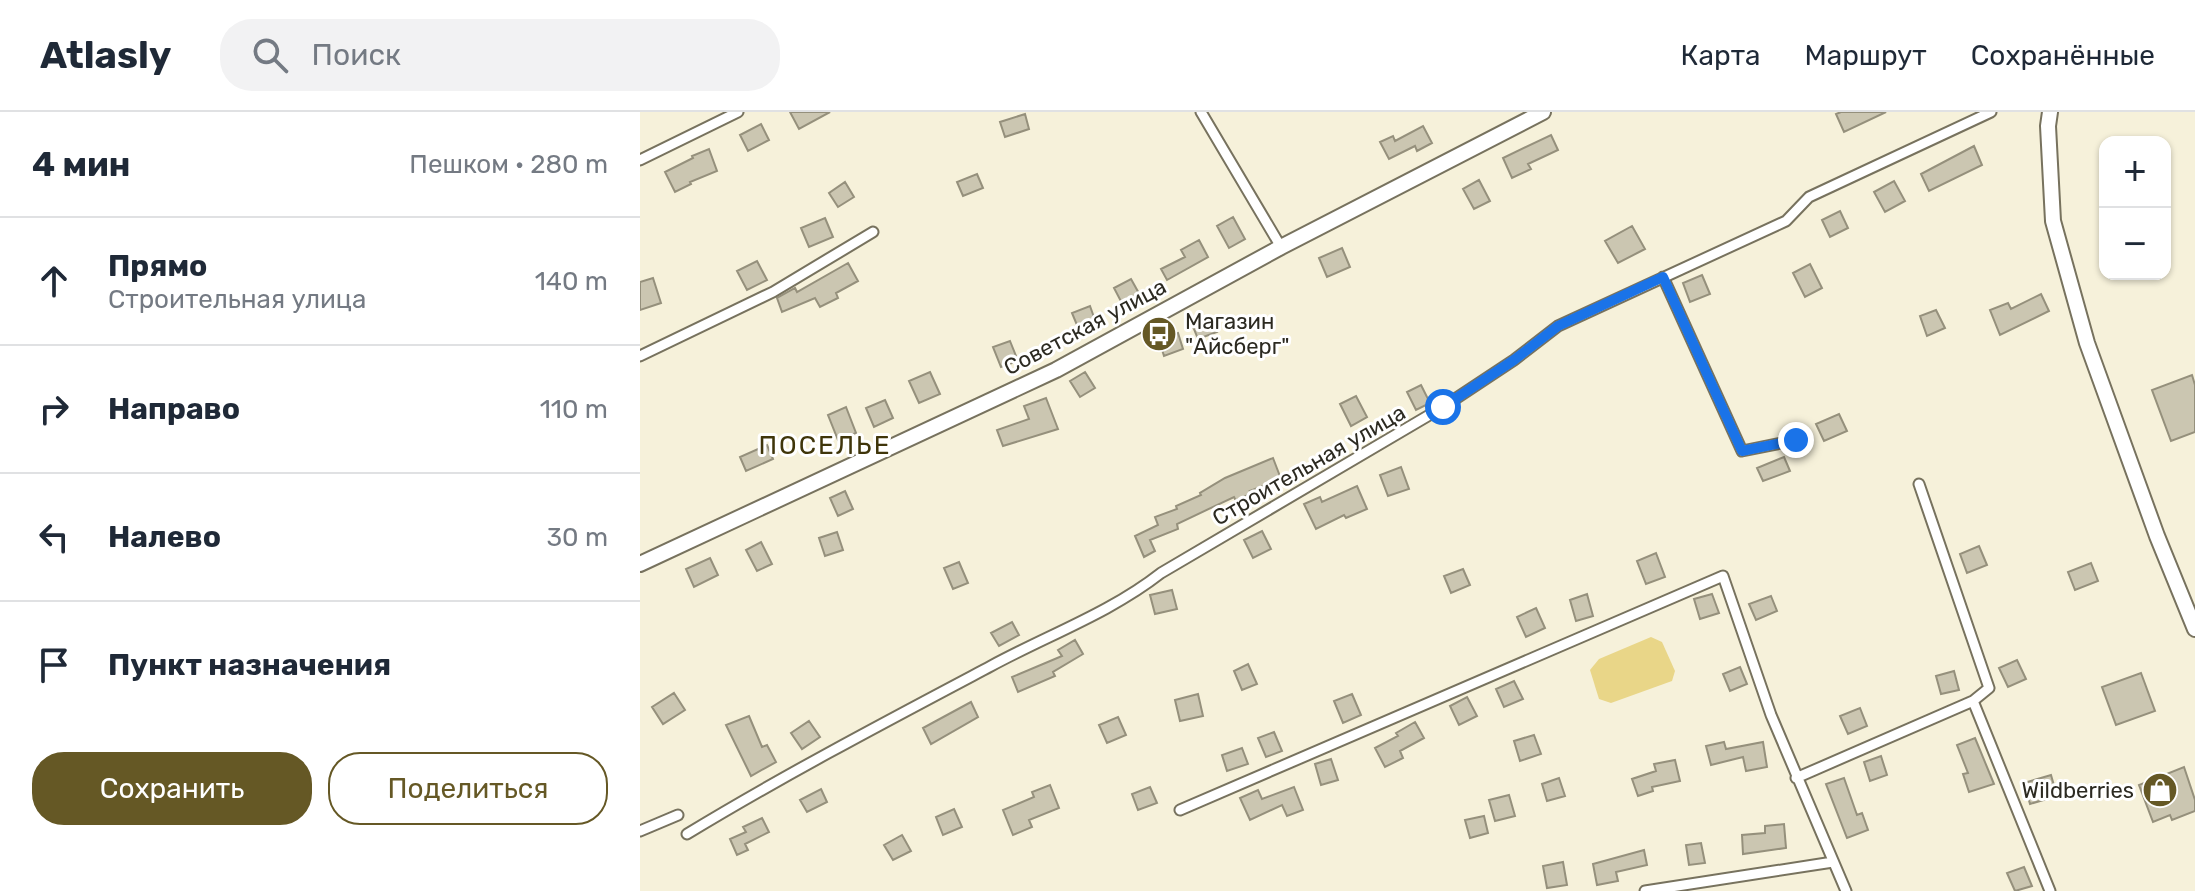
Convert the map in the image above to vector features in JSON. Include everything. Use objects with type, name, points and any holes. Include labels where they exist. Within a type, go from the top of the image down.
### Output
[{"type":"main road","name":"Советская улица","points":[[640,564],[1056,370],[1281,247],[1543,112]]},
{"type":"main road","points":[[2050,112],[2053,221],[2087,343],[2157,536],[2195,629]]},
{"type":"street","points":[[640,160],[738,112]]},
{"type":"street","points":[[1201,112],[1281,247]]},
{"type":"street","name":"Строительная улица","points":[[687,834],[746,798],[993,664],[1086,619],[1443,407],[1514,360],[1558,326],[1786,221],[1809,197],[1991,112]]},
{"type":"street","points":[[640,356],[773,292],[873,232]]},
{"type":"street","points":[[1663,277],[1742,451],[1796,440]]},
{"type":"street","points":[[1796,778],[1973,701],[1989,688],[1919,484]]},
{"type":"street","points":[[1180,810],[1723,576],[1771,715],[1846,891]]},
{"type":"street","points":[[1973,701],[2050,891]]},
{"type":"street","points":[[640,831],[678,815]]},
{"type":"street","points":[[1645,891],[1833,862]]},
{"type":"shaded area","points":[[1651,637],[1662,642],[1675,671],[1672,681],[1611,703],[1599,699],[1590,670],[1599,659]]},
{"type":"building","points":[[790,112],[830,112],[799,129]]},
{"type":"building","points":[[1886,112],[1844,132],[1836,114]]},
{"type":"building","points":[[1025,114],[1029,129],[1005,137],[1000,122]]},
{"type":"building","points":[[761,124],[769,140],[748,151],[740,135]]},
{"type":"building","points":[[1423,126],[1432,143],[1417,151],[1415,146],[1389,159],[1380,142],[1393,136],[1395,141]]},
{"type":"building","points":[[1551,135],[1558,150],[1528,164],[1531,169],[1512,178],[1503,158]]},
{"type":"building","points":[[1974,146],[1982,165],[1929,191],[1921,174]]},
{"type":"building","points":[[709,149],[717,171],[675,192],[665,172]]},
{"type":"building","points":[[977,174],[983,188],[963,196],[957,182]]},
{"type":"building","points":[[1479,180],[1490,201],[1474,209],[1463,189]]},
{"type":"building","points":[[1894,181],[1905,201],[1885,212],[1874,192]]},
{"type":"building","points":[[845,182],[854,197],[838,207],[829,193]]},
{"type":"building","points":[[1840,211],[1848,228],[1830,237],[1822,220]]},
{"type":"building","points":[[1233,217],[1245,239],[1229,248],[1217,226]]},
{"type":"building","points":[[825,218],[833,237],[809,247],[801,228]]},
{"type":"building","points":[[1632,226],[1645,249],[1618,263],[1605,241]]},
{"type":"building","points":[[1199,240],[1208,257],[1167,280],[1161,269],[1185,257],[1181,250]]},
{"type":"building","points":[[1342,248],[1350,267],[1327,277],[1319,258]]},
{"type":"building","points":[[757,261],[767,280],[747,290],[737,271]]},
{"type":"building","points":[[848,263],[858,281],[836,293],[838,298],[820,307],[815,298],[782,312],[777,298],[795,288],[797,292]]},
{"type":"building","points":[[1810,264],[1822,288],[1805,297],[1793,273]]},
{"type":"building","points":[[1702,275],[1710,294],[1690,302],[1683,283]]},
{"type":"building","points":[[653,278],[661,303],[640,310],[640,282]]},
{"type":"building","points":[[1131,279],[1141,297],[1124,307],[1114,288]]},
{"type":"building","points":[[2041,294],[2049,311],[2000,335],[1990,310],[2008,303],[2011,309]]},
{"type":"building","points":[[1090,306],[1096,323],[1079,330],[1072,313]]},
{"type":"building","points":[[1936,310],[1945,328],[1927,336],[1920,316]]},
{"type":"building","points":[[1210,317],[1217,332],[1198,339],[1192,324]]},
{"type":"building","points":[[1178,333],[1183,349],[1164,356],[1159,340]]},
{"type":"building","points":[[1010,341],[1018,361],[1001,367],[993,347]]},
{"type":"building","points":[[930,372],[940,394],[919,403],[909,381]]},
{"type":"building","points":[[1085,372],[1095,388],[1080,397],[1070,381]]},
{"type":"building","points":[[2192,375],[2195,385],[2195,432],[2171,441],[2152,390]]},
{"type":"building","points":[[1421,385],[1430,403],[1416,410],[1407,392]]},
{"type":"building","points":[[1356,396],[1367,417],[1351,426],[1340,404]]},
{"type":"building","points":[[1046,398],[1058,429],[1003,446],[997,430],[1029,419],[1024,406]]},
{"type":"building","points":[[885,400],[893,418],[874,427],[866,408]]},
{"type":"building","points":[[846,407],[856,433],[838,440],[828,415]]},
{"type":"building","points":[[1839,414],[1847,431],[1824,441],[1816,424]]},
{"type":"building","points":[[767,445],[773,459],[746,471],[740,457]]},
{"type":"building","points":[[1784,457],[1790,471],[1763,481],[1757,468]]},
{"type":"building","points":[[1273,458],[1281,479],[1177,524],[1178,529],[1150,540],[1155,551],[1144,557],[1135,536],[1158,525],[1155,517],[1177,509],[1176,506],[1201,495],[1225,478]]},
{"type":"building","points":[[1401,467],[1409,489],[1388,496],[1380,475]]},
{"type":"building","points":[[1357,486],[1367,509],[1346,518],[1344,515],[1316,529],[1304,504],[1320,497],[1322,502]]},
{"type":"building","points":[[845,491],[853,509],[838,516],[830,498]]},
{"type":"building","points":[[1262,531],[1271,549],[1253,558],[1244,540]]},
{"type":"building","points":[[837,532],[843,550],[825,556],[819,538]]},
{"type":"building","points":[[761,542],[772,564],[757,571],[746,550]]},
{"type":"building","points":[[1979,546],[1987,565],[1967,573],[1960,554]]},
{"type":"building","points":[[1656,553],[1665,577],[1646,584],[1637,561]]},
{"type":"building","points":[[710,558],[718,575],[694,587],[686,569]]},
{"type":"building","points":[[959,562],[968,583],[953,589],[944,568]]},
{"type":"building","points":[[2091,563],[2098,581],[2075,590],[2068,572]]},
{"type":"building","points":[[1463,569],[1470,585],[1451,593],[1444,576]]},
{"type":"building","points":[[1172,590],[1177,609],[1155,614],[1150,595]]},
{"type":"building","points":[[1587,594],[1593,616],[1576,621],[1570,600]]},
{"type":"building","points":[[1712,594],[1719,613],[1700,619],[1694,599]]},
{"type":"building","points":[[1771,596],[1777,611],[1756,620],[1749,604]]},
{"type":"building","points":[[1536,608],[1545,628],[1526,637],[1517,617]]},
{"type":"building","points":[[1012,622],[1019,635],[999,646],[991,633]]},
{"type":"building","points":[[1075,640],[1083,654],[1053,672],[1055,676],[1018,692],[1012,677],[1062,656],[1058,650]]},
{"type":"building","points":[[2017,660],[2026,679],[2008,687],[1999,668]]},
{"type":"building","points":[[1248,664],[1257,684],[1242,690],[1234,671]]},
{"type":"building","points":[[1740,667],[1747,684],[1730,691],[1723,674]]},
{"type":"building","points":[[1954,671],[1959,690],[1941,694],[1936,676]]},
{"type":"building","points":[[2141,673],[2155,711],[2116,725],[2102,687]]},
{"type":"building","points":[[1514,681],[1523,699],[1504,707],[1496,689]]},
{"type":"building","points":[[674,693],[685,710],[663,724],[652,707]]},
{"type":"building","points":[[1198,694],[1203,716],[1180,721],[1175,700]]},
{"type":"building","points":[[1352,694],[1361,715],[1343,723],[1334,701]]},
{"type":"building","points":[[1467,697],[1477,716],[1459,725],[1450,706]]},
{"type":"building","points":[[971,702],[978,717],[931,744],[923,728]]},
{"type":"building","points":[[1860,708],[1867,726],[1848,734],[1840,716]]},
{"type":"building","points":[[749,716],[762,747],[767,745],[776,762],[751,776],[726,725]]},
{"type":"building","points":[[1118,717],[1126,735],[1107,743],[1099,725]]},
{"type":"building","points":[[809,721],[820,737],[802,749],[791,733]]},
{"type":"building","points":[[1415,722],[1424,738],[1400,751],[1403,758],[1385,767],[1375,748],[1398,736],[1396,733]]},
{"type":"building","points":[[1274,732],[1282,751],[1266,757],[1258,738]]},
{"type":"building","points":[[1534,735],[1541,754],[1520,761],[1514,741]]},
{"type":"building","points":[[1975,738],[1994,784],[1969,792],[1963,774],[1968,773],[1957,745]]},
{"type":"building","points":[[1724,742],[1726,749],[1763,742],[1767,767],[1746,771],[1743,757],[1711,765],[1706,746]]},
{"type":"building","points":[[1242,748],[1248,764],[1227,771],[1222,755]]},
{"type":"building","points":[[1881,756],[1887,775],[1870,781],[1864,762]]},
{"type":"building","points":[[1331,759],[1338,780],[1321,785],[1315,764]]},
{"type":"building","points":[[1675,760],[1680,781],[1652,787],[1653,791],[1638,796],[1632,779],[1656,771],[1654,764]]},
{"type":"building","points":[[2184,767],[2195,800],[2195,811],[2172,820],[2170,815],[2153,822],[2139,785]]},
{"type":"building","points":[[2051,775],[2057,796],[2030,804],[2024,783]]},
{"type":"building","points":[[1559,778],[1565,796],[1547,801],[1542,784]]},
{"type":"building","points":[[1844,778],[1857,815],[1862,813],[1868,830],[1847,838],[1826,784]]},
{"type":"building","points":[[1050,785],[1059,808],[1029,820],[1032,827],[1013,835],[1003,810],[1034,797],[1032,792]]},
{"type":"building","points":[[1150,787],[1157,803],[1138,810],[1132,794]]},
{"type":"building","points":[[1294,787],[1303,810],[1287,816],[1282,805],[1250,820],[1240,798],[1258,790],[1262,799]]},
{"type":"building","points":[[821,789],[827,802],[807,812],[800,800]]},
{"type":"building","points":[[1509,795],[1515,816],[1495,821],[1489,800]]},
{"type":"building","points":[[954,809],[962,827],[943,835],[936,817]]},
{"type":"building","points":[[1484,816],[1488,833],[1470,838],[1465,820]]},
{"type":"building","points":[[762,818],[769,832],[745,844],[748,850],[737,855],[730,839],[746,832],[743,827]]},
{"type":"building","points":[[1784,824],[1786,848],[1743,854],[1742,835],[1765,833],[1765,826]]},
{"type":"building","points":[[902,835],[911,851],[893,860],[884,845]]},
{"type":"building","points":[[1701,843],[1705,863],[1689,865],[1686,845]]},
{"type":"building","points":[[1644,850],[1647,865],[1616,872],[1618,881],[1597,885],[1593,864]]},
{"type":"building","points":[[1563,862],[1567,885],[1547,888],[1543,866]]},
{"type":"building","points":[[2024,867],[2032,886],[2015,891],[2007,873]]},
{"type":"place","name":"Магазин \"Айсберг\"","points":[[1159,334]]},
{"type":"place","name":"Wildberries","points":[[2160,790]]},
{"type":"district","name":"ПОСЕЛЬЕ","points":[[825,445]]},
{"type":"route","points":[[1443,407],[1514,360],[1558,326],[1663,277],[1742,451],[1796,440]]}]
